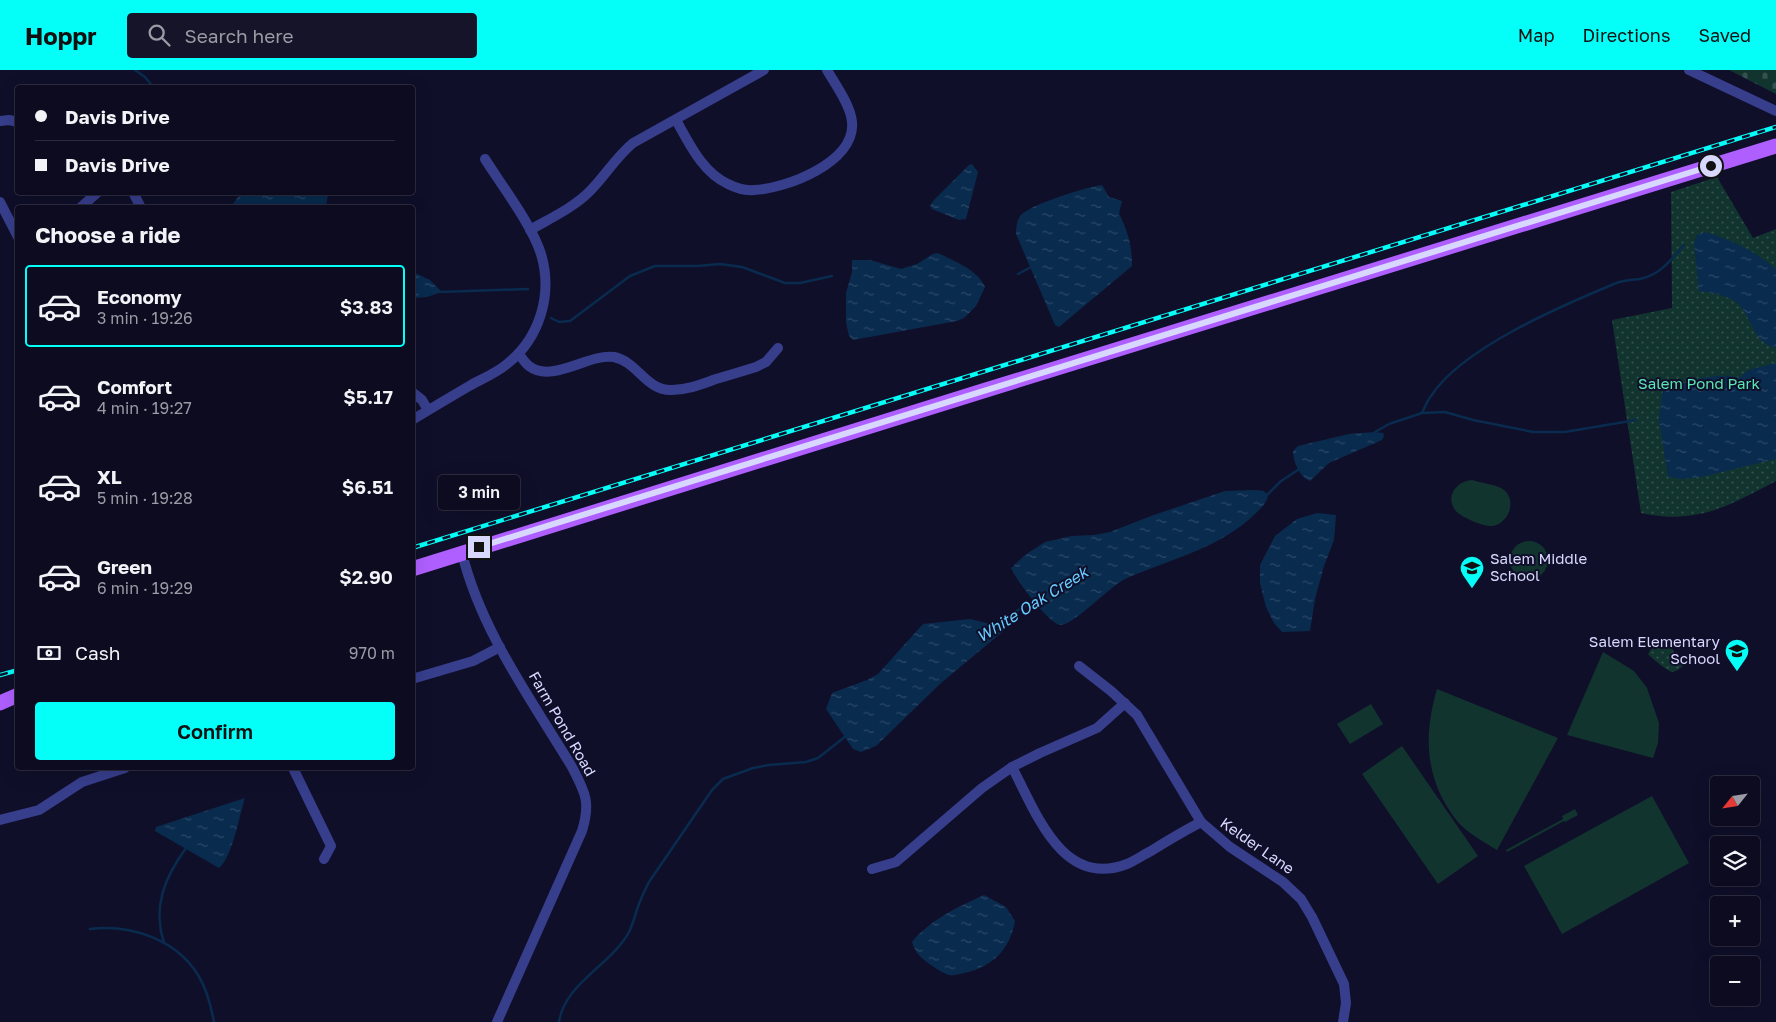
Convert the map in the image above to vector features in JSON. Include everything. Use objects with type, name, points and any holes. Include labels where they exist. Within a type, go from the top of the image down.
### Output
[{"type":"main road","points":[[415,568],[1776,146]]},
{"type":"main road","points":[[0,703],[15,696]]},
{"type":"street","points":[[530,230],[587,194],[618,156],[633,143],[764,70]]},
{"type":"street","points":[[676,120],[706,168],[723,182],[744,190],[771,189],[816,170],[835,158],[846,148],[851,134],[852,122],[845,103],[827,70]]},
{"type":"street","points":[[1689,70],[1776,111]]},
{"type":"street","points":[[0,121],[15,121]]},
{"type":"street","points":[[415,418],[497,371],[519,354],[543,310],[545,283],[541,253],[530,230],[486,159]]},
{"type":"street","points":[[83,205],[95,195]]},
{"type":"street","points":[[0,202],[15,231]]},
{"type":"street","points":[[519,354],[529,366],[545,370],[567,368],[601,357],[615,357],[630,365],[654,386],[663,390],[672,390],[688,389],[756,367],[766,362],[778,348]]},
{"type":"street","points":[[415,394],[422,400],[428,410]]},
{"type":"street","name":"Farm Pond Road","points":[[462,553],[475,593],[500,647],[572,767],[582,786],[587,806],[587,815],[574,849],[497,1022]]},
{"type":"street","points":[[415,678],[473,661],[500,647]]},
{"type":"street","name":"Kelder Lane","points":[[1080,666],[1125,703],[1143,722],[1201,822],[1230,847],[1284,882],[1307,908],[1344,984],[1346,1003],[1343,1022]]},
{"type":"street","points":[[872,869],[896,862],[982,788],[1012,767],[1097,728],[1125,703]]},
{"type":"street","points":[[1012,767],[1038,816],[1060,850],[1088,866],[1100,869],[1115,868],[1130,863],[1201,822]]},
{"type":"street","points":[[0,820],[39,810],[82,782],[119,770]]},
{"type":"street","points":[[294,770],[331,846],[324,859]]},
{"type":"green space","points":[[1729,70],[1776,70],[1776,94]]},
{"type":"green space","name":"Salem Pond Park","points":[[1717,177],[1753,238],[1776,229],[1776,481],[1727,505],[1696,515],[1679,517],[1641,513],[1612,320],[1672,308],[1671,192]]},
{"type":"green space","points":[[1472,480],[1501,488],[1506,492],[1509,497],[1510,509],[1504,520],[1499,524],[1489,526],[1478,523],[1462,516],[1455,510],[1451,500],[1454,490],[1462,483]]},
{"type":"green space","points":[[1529,541],[1542,547],[1548,560],[1542,573],[1529,579],[1516,573],[1510,560],[1516,547]]},
{"type":"green space","points":[[1660,642],[1670,645],[1683,666],[1672,672],[1649,656],[1648,654],[1651,649]]},
{"type":"green space","points":[[1603,652],[1634,671],[1647,688],[1659,723],[1658,743],[1653,758],[1567,735]]},
{"type":"green space","points":[[1437,689],[1558,738],[1497,850],[1476,837],[1457,821],[1446,806],[1438,790],[1430,758],[1429,741],[1430,724]]},
{"type":"green space","points":[[1371,704],[1383,724],[1350,744],[1337,724]]},
{"type":"green space","points":[[1402,746],[1478,856],[1438,884],[1362,774]]},
{"type":"green space","points":[[1652,796],[1689,863],[1562,934],[1524,866]]},
{"type":"green space","points":[[1575,809],[1578,815],[1507,852],[1506,850],[1563,819],[1562,816]]},
{"type":"water","points":[[972,164],[978,172],[966,219],[959,220],[932,209],[930,206],[934,200]]},
{"type":"water","points":[[1102,185],[1109,197],[1122,201],[1119,213],[1129,239],[1132,266],[1059,327],[1055,325],[1016,234],[1018,221],[1021,215],[1047,201],[1072,192]]},
{"type":"water","points":[[241,195],[328,195],[326,205],[232,205]]},
{"type":"water","points":[[1704,232],[1742,246],[1776,269],[1776,348],[1758,337],[1742,308],[1733,300],[1722,295],[1699,291],[1694,243],[1697,235]]},
{"type":"water","points":[[938,253],[971,271],[982,281],[985,287],[976,306],[964,318],[957,321],[853,340],[849,336],[846,323],[846,293],[852,272],[852,260],[870,260],[901,269],[917,264]]},
{"type":"water","points":[[415,273],[430,280],[442,292],[427,297],[415,298]]},
{"type":"water","points":[[1776,363],[1776,459],[1701,477],[1680,479],[1668,477],[1659,419],[1663,388],[1711,377],[1730,376],[1739,378],[1748,370]]},
{"type":"water","points":[[1383,433],[1382,440],[1329,463],[1310,481],[1300,473],[1293,455],[1293,451],[1298,446],[1349,434]]},
{"type":"water","points":[[1225,491],[1264,491],[1268,495],[1267,498],[1262,507],[1242,525],[1195,552],[1127,578],[1066,624],[1060,625],[1048,617],[1026,591],[1011,568],[1025,555],[1045,542],[1072,536],[1110,532]]},
{"type":"water","points":[[1317,513],[1336,515],[1334,540],[1324,566],[1315,599],[1310,631],[1282,632],[1274,623],[1266,607],[1260,583],[1260,565],[1275,536],[1297,519]]},
{"type":"water","points":[[970,619],[1007,628],[941,683],[876,746],[861,752],[853,749],[826,709],[832,693],[878,674],[923,624]]},
{"type":"water","points":[[245,798],[232,845],[219,868],[155,831],[156,827]]},
{"type":"water","points":[[984,895],[1006,907],[1015,921],[1009,941],[998,956],[991,962],[974,970],[949,975],[920,956],[912,942],[919,934],[945,914]]},
{"type":"waterway","points":[[135,70],[145,77],[152,85]]},
{"type":"waterway","points":[[1422,413],[1430,398],[1446,378],[1465,361],[1489,345],[1541,316],[1592,293],[1620,282],[1640,279],[1653,274],[1665,266],[1684,245]]},
{"type":"waterway","points":[[551,318],[559,322],[570,321],[630,276],[655,266],[720,264],[742,267],[785,283],[800,283],[832,276]]},
{"type":"waterway","points":[[1018,274],[1033,266]]},
{"type":"waterway","points":[[440,292],[528,289]]},
{"type":"waterway","name":"White Oak Creek","points":[[1376,435],[1375,432],[1389,424],[1422,413],[1445,412],[1473,420],[1533,432],[1565,432],[1636,420]]},
{"type":"waterway","name":"White Oak Creek","points":[[1267,495],[1281,481],[1301,468]]},
{"type":"waterway","name":"White Oak Creek","points":[[992,626],[1035,600]]},
{"type":"waterway","name":"White Oak Creek","points":[[559,1022],[570,996],[612,954],[629,932],[649,882],[712,790],[723,779],[753,768],[806,762],[818,758],[846,736]]},
{"type":"waterway","points":[[164,943],[159,917],[160,905],[172,870],[186,848]]},
{"type":"waterway","points":[[90,929],[121,929],[136,932],[165,943],[189,962],[198,975],[204,986],[214,1022]]},
{"type":"railway","points":[[415,547],[1776,127]]},
{"type":"railway","points":[[0,675],[15,671]]},
{"type":"place","name":"Salem Middle School","points":[[1472,589]]},
{"type":"place","name":"Salem Elementary School","points":[[1737,672]]},
{"type":"route","points":[[479,547],[1711,166]]}]
